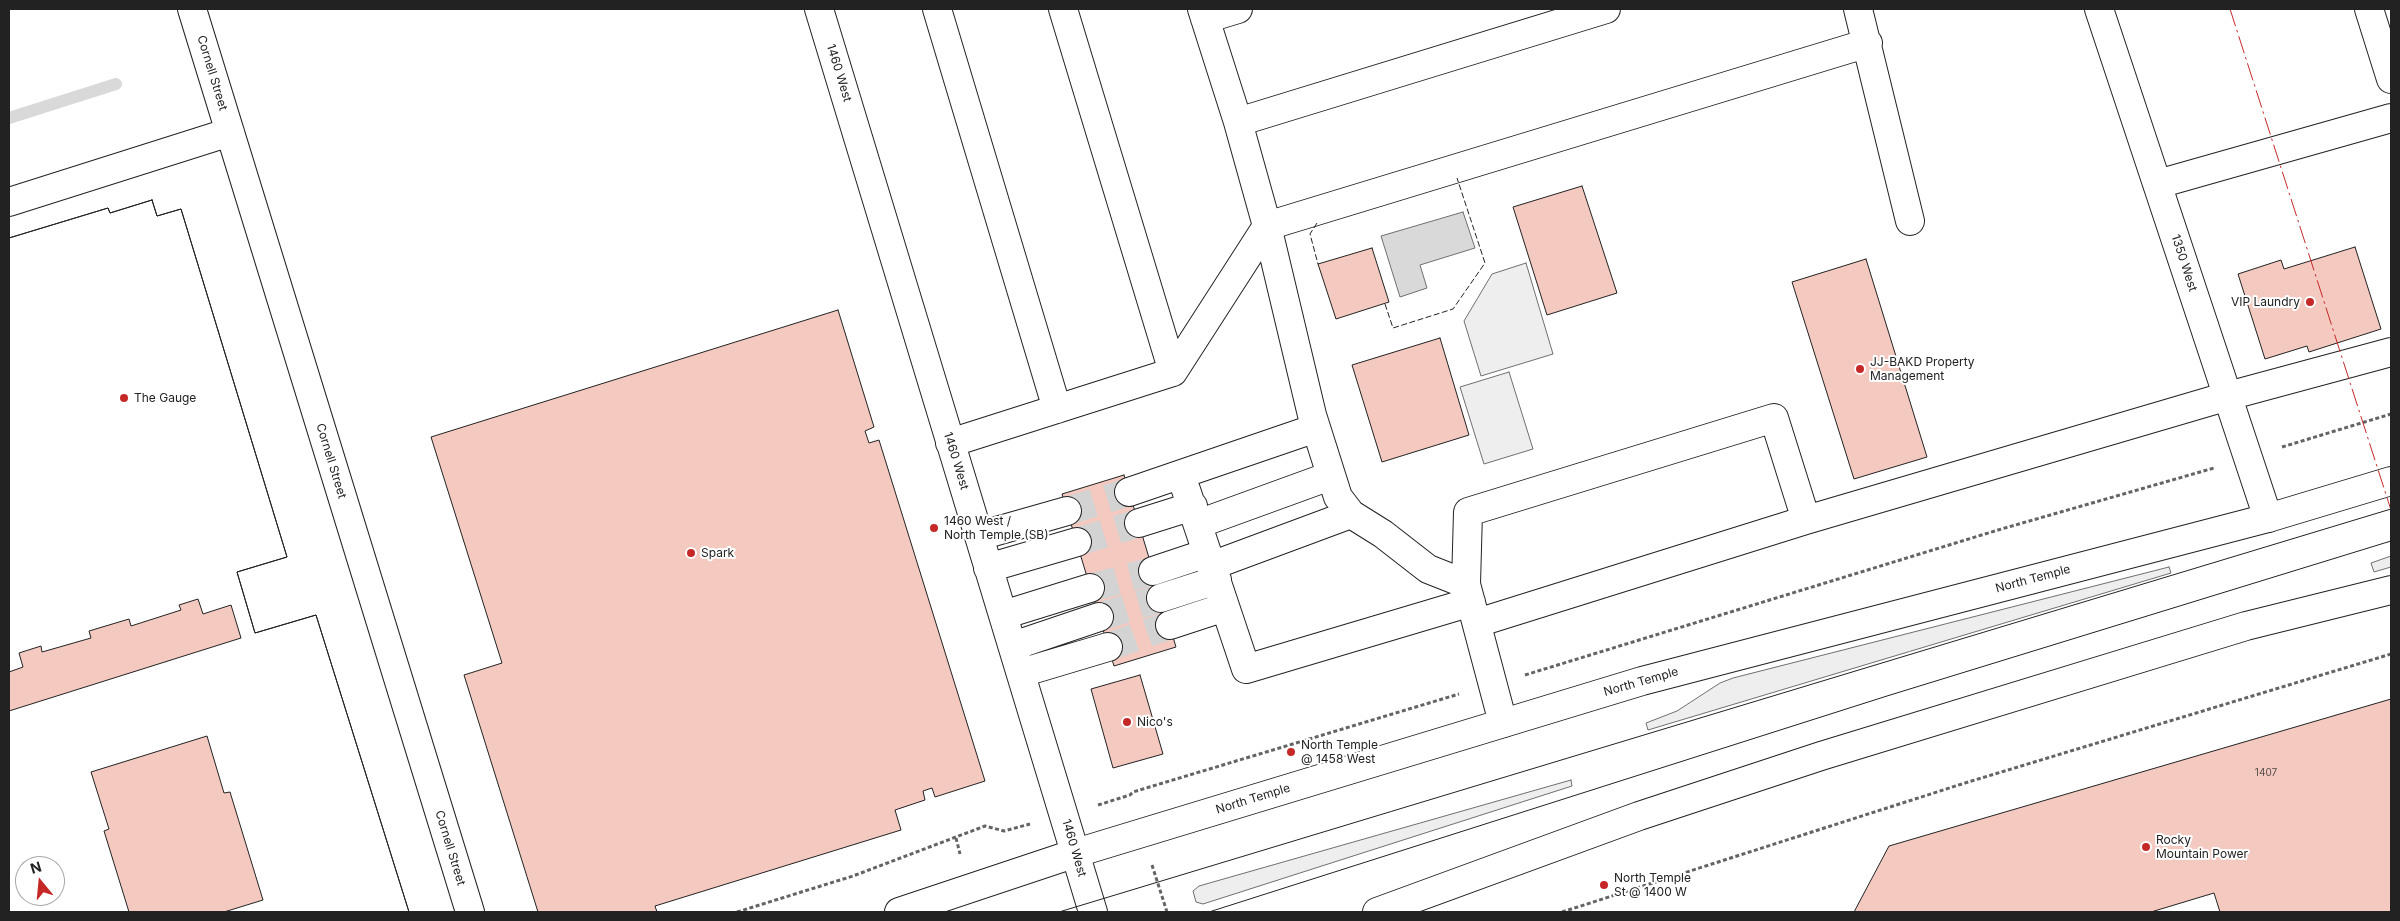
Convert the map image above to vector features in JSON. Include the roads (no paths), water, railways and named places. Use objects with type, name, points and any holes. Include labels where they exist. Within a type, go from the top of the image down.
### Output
[{"type":"main road","name":"Cornell Street","points":[[192,9],[470,912]]},
{"type":"main road","name":"1460 West","points":[[819,9],[1093,912]]},
{"type":"main road","points":[[937,9],[1057,410]]},
{"type":"main road","points":[[1063,9],[1173,372]]},
{"type":"main road","points":[[1238,9],[1203,14],[1238,122],[1267,226],[1316,428],[1338,497],[1351,514],[1383,534],[1472,603]]},
{"type":"main road","points":[[1238,122],[1606,9]]},
{"type":"main road","points":[[1858,9],[1868,43],[1910,221]]},
{"type":"main road","name":"1350 West","points":[[2099,9],[2268,518]]},
{"type":"main road","points":[[2369,9],[2391,79]]},
{"type":"main road","points":[[950,443],[1173,372],[1267,226],[1868,43]]},
{"type":"main road","points":[[2158,184],[2391,118]]},
{"type":"main road","points":[[9,202],[230,132]]},
{"type":"main road","points":[[1181,475],[1246,669],[1472,603],[1806,520],[2228,396],[2391,352]]},
{"type":"main road","points":[[1503,723],[1472,603],[1468,512],[1774,418],[1806,520]]},
{"type":"main road","points":[[1129,492],[1316,428]]},
{"type":"main road","points":[[1139,524],[1195,515],[1330,476]]},
{"type":"main road","name":"North Temple","points":[[899,912],[1076,853],[1642,681],[2268,518],[2391,481]]},
{"type":"main road","points":[[978,536],[1067,511]]},
{"type":"main road","points":[[1162,598],[1212,566],[1351,514]]},
{"type":"main road","points":[[988,568],[1076,542]]},
{"type":"main road","points":[[1153,571],[1212,566]]},
{"type":"main road","points":[[1003,615],[1090,588]]},
{"type":"main road","points":[[1377,912],[1639,816],[1821,756],[2246,626],[2391,590]]},
{"type":"main road","points":[[1170,625],[1225,607]]},
{"type":"main road","points":[[1013,646],[1099,617]]},
{"type":"main road","points":[[1021,673],[1108,647]]},
{"type":"waterway","points":[[9,118],[116,84]]},
{"type":"tunnel","points":[[1067,511],[1129,492]]},
{"type":"tunnel","points":[[1077,542],[1139,523]]},
{"type":"tunnel","points":[[1090,588],[1153,571]]},
{"type":"tunnel","points":[[1099,617],[1161,598]]},
{"type":"tunnel","points":[[1108,647],[1170,625]]},
{"type":"tram line","points":[[1059,912],[2391,509]]},
{"type":"tram line","points":[[1209,912],[1887,696],[2391,541]]},
{"type":"place","name":"VIP Laundry","points":[[2310,302]]},
{"type":"place","name":"JJ-BAKD Property Management","points":[[1860,369]]},
{"type":"place","name":"The Gauge","points":[[124,398]]},
{"type":"place","name":"1460 West / North Temple (SB)","points":[[934,528]]},
{"type":"place","name":"Spark","points":[[691,553]]},
{"type":"place","name":"Nico's","points":[[1127,722]]},
{"type":"place","name":"North Temple @ 1458 West","points":[[1291,752]]},
{"type":"place","name":"Rocky Mountain Power","points":[[2146,847]]},
{"type":"place","name":"North Temple St @ 1400 W","points":[[1604,885]]}]
